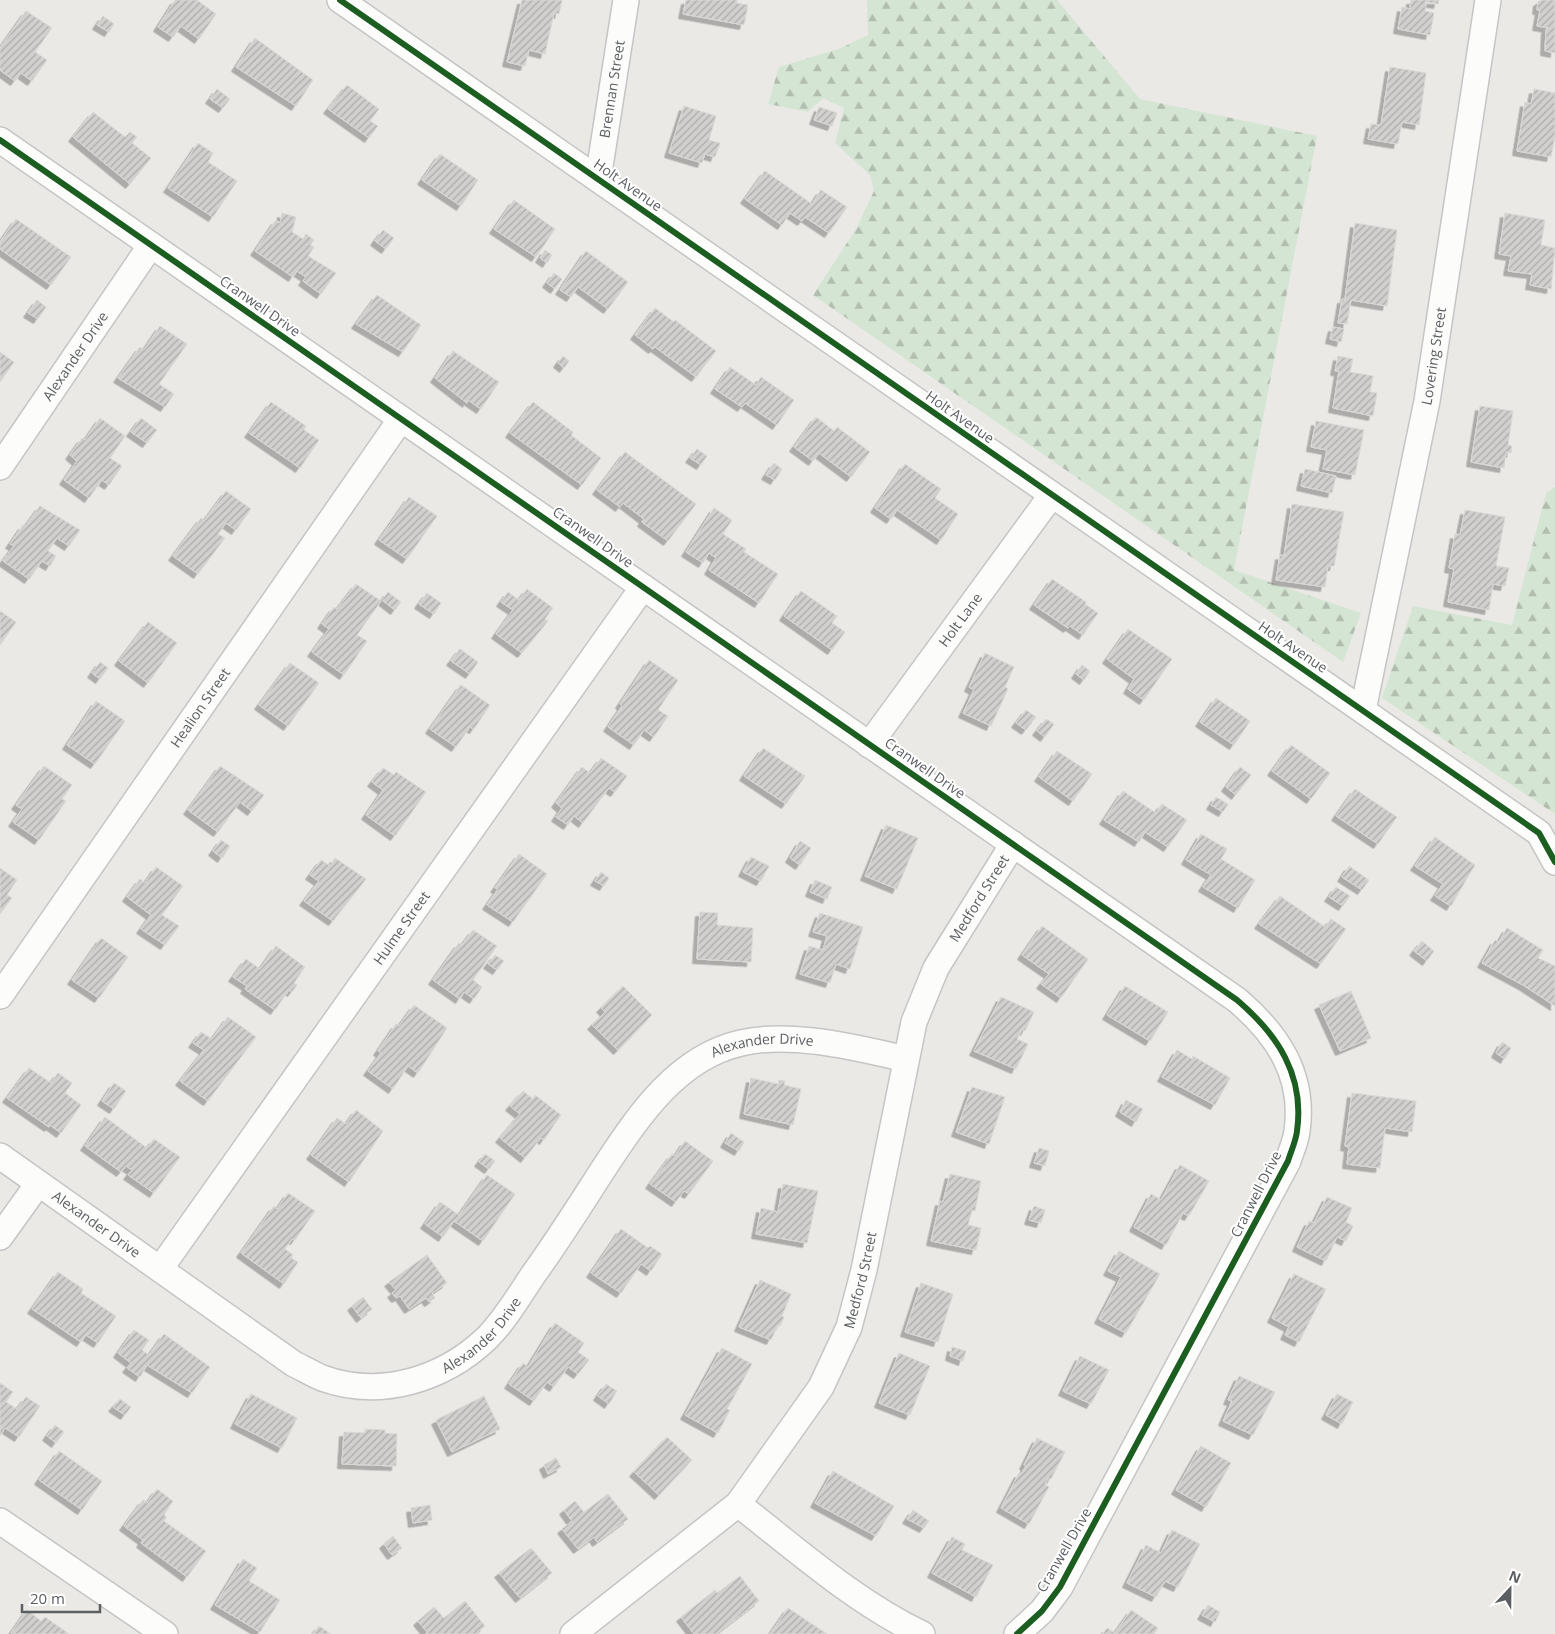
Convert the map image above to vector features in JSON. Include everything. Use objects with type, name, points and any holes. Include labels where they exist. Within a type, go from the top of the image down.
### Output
[{"type":"street","name":"Holt Avenue","points":[[340,0],[1051,496],[1539,833],[1555,862]]},
{"type":"street","name":"Brennan Street","points":[[598,179],[626,0]]},
{"type":"street","name":"Lovering Street","points":[[1363,710],[1427,401],[1488,0]]},
{"type":"street","name":"Cranwell Drive","points":[[0,140],[1236,1000],[1259,1019],[1278,1042],[1291,1070],[1298,1100],[1297,1132],[1288,1161],[1060,1588],[1042,1612],[1017,1634]]},
{"type":"street","name":"Alexander Drive","points":[[0,467],[151,245]]},
{"type":"street","name":"Healion Street","points":[[0,996],[401,419]]},
{"type":"street","name":"Holt Lane","points":[[869,745],[1051,496]]},
{"type":"street","name":"Hulme Street","points":[[160,1269],[642,587]]},
{"type":"street","name":"Medford Street","points":[[573,1634],[738,1504],[821,1387],[849,1328],[864,1270],[914,1022],[936,968],[1014,844]]},
{"type":"street","name":"Alexander Drive","points":[[0,1156],[294,1364],[321,1378],[351,1385],[381,1388],[410,1382],[438,1372],[464,1356],[487,1337],[541,1265],[624,1138],[661,1090],[684,1070],[712,1054],[740,1043],[771,1038],[865,1050],[906,1059]]},
{"type":"street","points":[[0,1237],[38,1184]]},
{"type":"street","points":[[738,1504],[828,1574],[904,1626],[922,1634]]},
{"type":"street","points":[[0,1521],[165,1634]]},
{"type":"green space","points":[[867,0],[1057,0],[1140,99],[1317,136],[1234,570],[1361,613],[1343,662],[813,295],[856,229],[874,191],[870,175],[835,143],[844,108],[823,98],[808,112],[768,104],[779,67],[841,48],[868,35]]},
{"type":"green space","points":[[1555,487],[1555,814],[1382,698],[1413,606],[1512,625],[1546,493]]},
{"type":"building","points":[[175,0],[197,0],[216,14],[199,39],[181,26],[173,37],[158,27]]},
{"type":"building","points":[[522,0],[562,0],[559,14],[554,13],[545,54],[529,50],[525,66],[507,62]]},
{"type":"building","points":[[686,0],[737,0],[737,3],[748,5],[744,25],[683,14]]},
{"type":"building","points":[[1411,0],[1439,0],[1438,4],[1426,2],[1425,11],[1434,13],[1430,35],[1398,29],[1402,7],[1410,9]]},
{"type":"building","points":[[1541,0],[1555,0],[1555,53],[1545,51],[1546,29],[1549,28],[1537,26],[1540,10],[1537,10],[1538,2]]},
{"type":"building","points":[[26,11],[52,28],[35,52],[47,60],[32,81],[21,73],[15,81],[0,70],[0,48]]},
{"type":"building","points":[[103,16],[114,24],[109,32],[97,25]]},
{"type":"building","points":[[255,38],[313,80],[296,106],[236,67]]},
{"type":"building","points":[[1390,67],[1426,73],[1419,125],[1402,122],[1398,144],[1368,139],[1371,124],[1381,125]]},
{"type":"building","points":[[347,85],[379,109],[370,121],[378,126],[369,138],[328,109]]},
{"type":"building","points":[[217,89],[230,99],[223,108],[210,99]]},
{"type":"building","points":[[1534,89],[1555,93],[1555,136],[1551,157],[1517,151],[1525,102],[1531,104]]},
{"type":"building","points":[[684,106],[716,116],[709,140],[720,143],[715,157],[705,154],[702,163],[669,153]]},
{"type":"building","points":[[819,107],[837,113],[832,126],[814,120]]},
{"type":"building","points":[[93,112],[125,137],[130,132],[137,137],[132,143],[151,158],[130,184],[73,137]]},
{"type":"building","points":[[198,143],[213,153],[208,162],[237,181],[213,217],[168,188]]},
{"type":"building","points":[[440,154],[478,180],[461,206],[422,180]]},
{"type":"building","points":[[765,171],[812,204],[821,190],[847,207],[829,233],[805,217],[802,221],[790,213],[782,225],[745,199]]},
{"type":"building","points":[[514,200],[555,229],[536,257],[494,229]]},
{"type":"building","points":[[282,213],[296,217],[292,232],[303,239],[306,234],[314,240],[310,245],[314,247],[308,256],[336,273],[321,294],[303,281],[306,277],[297,271],[293,277],[255,251],[276,220],[280,223]]},
{"type":"building","points":[[1505,213],[1545,220],[1541,245],[1555,248],[1551,289],[1530,285],[1532,274],[1508,271],[1511,256],[1499,254]]},
{"type":"building","points":[[16,219],[71,257],[51,285],[0,249],[0,242]]},
{"type":"building","points":[[1355,223],[1397,230],[1387,306],[1351,300],[1347,324],[1338,323],[1342,299],[1345,299]]},
{"type":"building","points":[[383,230],[394,238],[386,249],[375,241]]},
{"type":"building","points":[[545,250],[552,255],[547,263],[540,258]]},
{"type":"building","points":[[586,251],[628,282],[608,309],[578,287],[571,297],[560,290]]},
{"type":"building","points":[[554,273],[562,279],[555,289],[547,283]]},
{"type":"building","points":[[377,295],[421,325],[403,352],[356,324]]},
{"type":"building","points":[[37,300],[46,307],[38,319],[28,313]]},
{"type":"building","points":[[655,308],[674,322],[675,320],[716,351],[696,377],[635,335]]},
{"type":"building","points":[[160,326],[187,344],[159,384],[174,394],[165,407],[118,378],[140,347],[144,350]]},
{"type":"building","points":[[1333,327],[1344,329],[1341,342],[1330,339]]},
{"type":"building","points":[[453,351],[499,382],[481,409],[468,400],[467,403],[435,378]]},
{"type":"building","points":[[0,352],[14,362],[0,382]]},
{"type":"building","points":[[563,356],[569,361],[564,368],[558,363]]},
{"type":"building","points":[[1338,356],[1353,359],[1350,372],[1373,376],[1370,392],[1377,393],[1373,416],[1333,408],[1339,371],[1335,371]]},
{"type":"building","points":[[730,367],[756,385],[761,377],[794,400],[777,425],[745,403],[742,407],[715,389]]},
{"type":"building","points":[[271,402],[306,426],[304,430],[319,440],[300,468],[249,433]]},
{"type":"building","points":[[533,402],[573,432],[571,435],[601,458],[582,485],[510,433]]},
{"type":"building","points":[[1480,406],[1513,411],[1508,445],[1512,446],[1511,453],[1506,452],[1504,468],[1471,462]]},
{"type":"building","points":[[816,417],[834,431],[837,427],[870,452],[851,477],[819,453],[813,461],[794,447]]},
{"type":"building","points":[[100,418],[125,436],[110,458],[122,466],[109,485],[102,480],[89,498],[64,480],[77,461],[70,455],[82,438],[85,440]]},
{"type":"building","points":[[141,418],[157,430],[147,443],[131,432]]},
{"type":"building","points":[[1316,421],[1364,430],[1355,475],[1323,469],[1327,450],[1311,447]]},
{"type":"building","points":[[697,449],[707,456],[701,465],[690,458]]},
{"type":"building","points":[[625,452],[696,504],[668,541],[642,522],[644,519],[623,503],[620,507],[597,490]]},
{"type":"building","points":[[774,463],[782,469],[775,480],[766,475]]},
{"type":"building","points":[[905,464],[941,489],[935,498],[958,514],[941,540],[897,510],[891,519],[875,508]]},
{"type":"building","points":[[1305,469],[1336,476],[1332,493],[1301,486]]},
{"type":"building","points":[[226,491],[251,509],[236,530],[226,523],[218,534],[225,538],[198,574],[173,556],[201,518],[204,521]]},
{"type":"building","points":[[409,497],[437,516],[407,559],[379,540]]},
{"type":"building","points":[[1292,504],[1344,512],[1334,566],[1328,566],[1325,587],[1276,580],[1280,555],[1284,556]]},
{"type":"building","points":[[40,506],[80,530],[69,546],[57,538],[48,551],[56,556],[50,566],[42,561],[29,579],[3,561],[14,546],[10,544],[23,525],[25,527]]},
{"type":"building","points":[[714,508],[732,520],[723,534],[746,549],[744,552],[778,574],[759,603],[709,570],[716,558],[709,553],[703,563],[686,552]]},
{"type":"building","points":[[1465,510],[1505,517],[1496,566],[1509,568],[1505,586],[1493,584],[1489,610],[1448,602],[1454,569],[1449,568],[1455,534],[1460,535]]},
{"type":"building","points":[[1052,579],[1086,602],[1085,604],[1098,613],[1083,635],[1070,626],[1068,628],[1034,605]]},
{"type":"building","points":[[356,584],[381,601],[357,635],[367,641],[344,675],[312,652],[329,629],[322,624],[334,607],[337,609]]},
{"type":"building","points":[[527,589],[553,608],[545,619],[548,621],[522,653],[496,634],[513,610],[501,602],[508,592],[519,600]]},
{"type":"building","points":[[801,591],[837,616],[832,623],[845,632],[832,650],[784,616]]},
{"type":"building","points":[[388,592],[401,602],[395,610],[382,600]]},
{"type":"building","points":[[427,593],[441,603],[434,614],[419,604]]},
{"type":"building","points":[[0,611],[16,622],[0,645]]},
{"type":"building","points":[[148,622],[177,643],[148,683],[119,661]]},
{"type":"building","points":[[1128,629],[1172,659],[1144,700],[1128,689],[1134,679],[1107,659]]},
{"type":"building","points":[[460,649],[478,662],[470,674],[451,661]]},
{"type":"building","points":[[985,653],[1014,667],[1005,687],[1008,689],[991,726],[963,713],[974,690],[969,687]]},
{"type":"building","points":[[649,660],[678,680],[658,710],[668,716],[654,737],[644,730],[634,745],[608,727],[622,706],[620,704]]},
{"type":"building","points":[[100,662],[108,668],[100,679],[92,673]]},
{"type":"building","points":[[290,663],[319,683],[288,726],[259,705]]},
{"type":"building","points":[[1082,665],[1090,671],[1084,680],[1076,674]]},
{"type":"building","points":[[461,685],[490,705],[474,729],[470,727],[456,747],[430,729]]},
{"type":"building","points":[[1216,698],[1250,721],[1234,745],[1200,722]]},
{"type":"building","points":[[96,701],[125,721],[95,764],[67,745]]},
{"type":"building","points":[[1026,710],[1036,717],[1026,730],[1016,723]]},
{"type":"building","points":[[1046,719],[1054,724],[1045,737],[1037,731]]},
{"type":"building","points":[[1291,745],[1330,773],[1311,799],[1272,771]]},
{"type":"building","points":[[763,748],[805,776],[786,804],[744,776]]},
{"type":"building","points":[[1057,751],[1092,774],[1073,801],[1039,777]]},
{"type":"building","points":[[601,758],[627,776],[615,792],[609,788],[583,823],[574,816],[568,825],[556,817],[562,808],[556,803],[582,767],[590,773]]},
{"type":"building","points":[[44,766],[72,785],[62,799],[66,801],[39,840],[13,822],[22,809],[16,805]]},
{"type":"building","points":[[220,766],[264,795],[252,811],[240,802],[218,832],[188,810]]},
{"type":"building","points":[[1240,767],[1251,775],[1236,795],[1226,787]]},
{"type":"building","points":[[383,768],[394,775],[396,772],[426,792],[395,836],[366,815],[383,790],[372,782]]},
{"type":"building","points":[[1355,789],[1397,817],[1378,844],[1336,816]]},
{"type":"building","points":[[1123,791],[1156,813],[1162,804],[1187,820],[1168,847],[1145,832],[1139,842],[1104,820]]},
{"type":"building","points":[[1216,797],[1228,804],[1223,812],[1211,805]]},
{"type":"building","points":[[886,825],[918,838],[897,889],[865,876]]},
{"type":"building","points":[[1201,834],[1227,849],[1221,859],[1255,880],[1238,908],[1203,887],[1211,875],[1186,860]]},
{"type":"building","points":[[1435,837],[1475,865],[1451,906],[1435,896],[1443,884],[1415,866]]},
{"type":"building","points":[[221,840],[230,846],[222,858],[213,851]]},
{"type":"building","points":[[800,841],[811,848],[800,865],[790,858]]},
{"type":"building","points":[[519,854],[547,874],[513,922],[487,905],[498,889],[495,888]]},
{"type":"building","points":[[751,857],[769,866],[761,881],[743,872]]},
{"type":"building","points":[[335,858],[366,879],[333,921],[304,901],[319,881],[310,875],[321,860],[330,866]]},
{"type":"building","points":[[1349,866],[1369,880],[1362,890],[1342,877]]},
{"type":"building","points":[[156,867],[183,886],[162,915],[179,926],[165,945],[141,929],[151,915],[127,897],[140,879],[145,883]]},
{"type":"building","points":[[0,868],[17,880],[7,895],[12,898],[0,914]]},
{"type":"building","points":[[601,872],[609,878],[604,886],[595,881]]},
{"type":"building","points":[[815,880],[832,887],[827,899],[810,892]]},
{"type":"building","points":[[1336,887],[1350,896],[1343,906],[1329,897]]},
{"type":"building","points":[[1280,896],[1325,927],[1331,919],[1346,929],[1321,964],[1259,924]]},
{"type":"building","points":[[700,912],[718,913],[717,925],[753,928],[751,962],[697,959]]},
{"type":"building","points":[[820,913],[863,927],[850,969],[836,964],[830,983],[800,974],[809,946],[823,950],[827,936],[813,932]]},
{"type":"building","points":[[1042,926],[1088,959],[1061,998],[1041,984],[1049,974],[1022,955]]},
{"type":"building","points":[[1507,928],[1543,950],[1538,958],[1555,966],[1555,1006],[1523,985],[1482,963],[1495,940],[1499,942]]},
{"type":"building","points":[[473,930],[497,946],[473,980],[482,987],[474,999],[464,992],[460,999],[433,980],[459,943],[462,945]]},
{"type":"building","points":[[101,938],[128,957],[99,998],[72,980]]},
{"type":"building","points":[[1422,941],[1434,951],[1427,961],[1414,951]]},
{"type":"building","points":[[276,946],[305,967],[294,983],[297,985],[292,992],[289,990],[275,1010],[245,989],[247,986],[233,977],[246,959],[260,969]]},
{"type":"building","points":[[495,955],[504,961],[497,970],[488,964]]},
{"type":"building","points":[[623,986],[652,1015],[618,1050],[592,1025],[605,1012],[601,1008]]},
{"type":"building","points":[[1125,986],[1168,1012],[1150,1041],[1107,1015]]},
{"type":"building","points":[[1351,991],[1371,1038],[1340,1051],[1319,1005]]},
{"type":"building","points":[[1001,997],[1034,1012],[1025,1031],[1022,1029],[1017,1039],[1028,1044],[1016,1069],[974,1051]]},
{"type":"building","points":[[414,1005],[447,1028],[418,1073],[408,1066],[393,1089],[368,1071],[381,1053],[378,1051],[396,1024],[399,1026]]},
{"type":"building","points":[[228,1017],[256,1037],[208,1101],[180,1081],[204,1050],[193,1043],[201,1032],[212,1039]]},
{"type":"building","points":[[1502,1042],[1511,1048],[1505,1059],[1496,1053]]},
{"type":"building","points":[[1177,1050],[1192,1059],[1193,1056],[1230,1078],[1215,1105],[1162,1077]]},
{"type":"building","points":[[29,1068],[51,1083],[58,1073],[72,1083],[65,1093],[81,1105],[61,1133],[7,1098]]},
{"type":"building","points":[[751,1078],[778,1084],[779,1080],[785,1081],[784,1085],[801,1089],[793,1125],[744,1114]]},
{"type":"building","points":[[114,1083],[126,1091],[114,1109],[102,1101]]},
{"type":"building","points":[[972,1087],[1005,1097],[989,1144],[956,1132]]},
{"type":"building","points":[[523,1091],[533,1099],[535,1095],[561,1115],[544,1140],[541,1138],[525,1158],[500,1138],[520,1114],[510,1106]]},
{"type":"building","points":[[1352,1093],[1416,1101],[1412,1132],[1385,1128],[1380,1168],[1347,1164],[1349,1147],[1345,1146]]},
{"type":"building","points":[[1126,1100],[1143,1109],[1136,1122],[1120,1112]]},
{"type":"building","points":[[356,1110],[383,1131],[349,1182],[311,1155],[337,1118],[346,1124]]},
{"type":"building","points":[[105,1117],[147,1148],[154,1139],[180,1157],[154,1193],[128,1175],[132,1170],[126,1166],[121,1172],[85,1146]]},
{"type":"building","points":[[731,1133],[744,1142],[739,1151],[725,1143]]},
{"type":"building","points":[[685,1141],[713,1161],[689,1194],[684,1191],[676,1202],[650,1184],[672,1154],[675,1156]]},
{"type":"building","points":[[1039,1148],[1049,1151],[1045,1166],[1034,1163]]},
{"type":"building","points":[[485,1154],[495,1161],[489,1169],[479,1162]]},
{"type":"building","points":[[1180,1165],[1209,1181],[1189,1216],[1183,1213],[1166,1245],[1134,1227],[1151,1194],[1161,1200]]},
{"type":"building","points":[[950,1174],[981,1181],[975,1211],[972,1210],[968,1225],[981,1228],[976,1250],[931,1241],[940,1201],[943,1202]]},
{"type":"building","points":[[487,1175],[515,1194],[483,1241],[454,1221],[443,1237],[425,1224],[440,1202],[459,1215]]},
{"type":"building","points":[[783,1184],[818,1191],[807,1243],[756,1234],[761,1208],[778,1212]]},
{"type":"building","points":[[288,1193],[315,1211],[295,1240],[292,1239],[285,1249],[293,1255],[291,1258],[298,1262],[284,1284],[241,1253],[274,1206],[277,1209]]},
{"type":"building","points":[[1327,1197],[1352,1208],[1346,1222],[1353,1226],[1346,1241],[1337,1237],[1326,1261],[1297,1247],[1309,1221],[1314,1223]]},
{"type":"building","points":[[1034,1206],[1045,1210],[1041,1223],[1029,1220]]},
{"type":"building","points":[[621,1229],[648,1248],[650,1246],[662,1254],[651,1271],[641,1264],[621,1293],[591,1273]]},
{"type":"building","points":[[1119,1251],[1160,1274],[1126,1333],[1099,1319],[1121,1277],[1108,1271]]},
{"type":"building","points":[[427,1255],[447,1283],[432,1293],[435,1298],[429,1302],[426,1298],[409,1309],[400,1296],[396,1298],[392,1293],[396,1290],[389,1282]]},
{"type":"building","points":[[58,1272],[83,1289],[81,1293],[116,1316],[98,1343],[86,1335],[81,1342],[32,1309]]},
{"type":"building","points":[[1294,1274],[1326,1289],[1299,1342],[1285,1335],[1289,1327],[1272,1318]]},
{"type":"building","points":[[760,1280],[791,1294],[782,1316],[784,1317],[771,1340],[739,1327]]},
{"type":"building","points":[[921,1283],[953,1294],[938,1342],[905,1332]]},
{"type":"building","points":[[363,1297],[372,1309],[361,1318],[352,1306]]},
{"type":"building","points":[[555,1323],[584,1343],[578,1352],[589,1360],[578,1374],[568,1367],[554,1387],[547,1382],[534,1401],[509,1384],[523,1363],[528,1367]]},
{"type":"building","points":[[134,1330],[149,1340],[142,1350],[149,1355],[164,1334],[210,1367],[192,1393],[147,1365],[140,1377],[127,1368],[131,1363],[118,1353]]},
{"type":"building","points":[[952,1347],[966,1351],[963,1361],[950,1356]]},
{"type":"building","points":[[722,1348],[752,1364],[727,1409],[730,1410],[718,1433],[685,1415]]},
{"type":"building","points":[[899,1353],[930,1366],[910,1415],[879,1403]]},
{"type":"building","points":[[1080,1356],[1109,1370],[1091,1404],[1063,1391]]},
{"type":"building","points":[[1239,1376],[1275,1392],[1253,1435],[1223,1421],[1232,1401],[1228,1400]]},
{"type":"building","points":[[0,1383],[13,1392],[6,1402],[17,1409],[26,1397],[40,1406],[19,1437],[5,1428],[0,1436]]},
{"type":"building","points":[[606,1384],[617,1391],[609,1404],[598,1396]]},
{"type":"building","points":[[251,1394],[297,1418],[282,1448],[235,1424]]},
{"type":"building","points":[[1337,1394],[1353,1402],[1342,1424],[1326,1415]]},
{"type":"building","points":[[484,1396],[500,1429],[452,1452],[436,1420]]},
{"type":"building","points":[[120,1399],[131,1407],[125,1415],[113,1407]]},
{"type":"building","points":[[55,1425],[64,1432],[56,1443],[47,1436]]},
{"type":"building","points":[[365,1429],[385,1430],[385,1433],[397,1434],[396,1466],[342,1464],[344,1432],[365,1433]]},
{"type":"building","points":[[667,1437],[692,1460],[659,1495],[634,1472]]},
{"type":"building","points":[[1037,1438],[1065,1452],[1051,1479],[1048,1478],[1045,1484],[1049,1487],[1029,1524],[1001,1508],[1019,1473],[1021,1474],[1026,1466],[1024,1465]]},
{"type":"building","points":[[1201,1446],[1231,1463],[1206,1507],[1176,1490]]},
{"type":"building","points":[[59,1451],[102,1481],[82,1510],[39,1480]]},
{"type":"building","points":[[556,1458],[561,1467],[548,1474],[544,1465]]},
{"type":"building","points":[[833,1471],[894,1506],[876,1536],[815,1503]]},
{"type":"building","points":[[157,1489],[173,1501],[164,1515],[167,1517],[164,1521],[206,1551],[187,1577],[141,1543],[143,1540],[124,1526],[143,1500],[147,1503]]},
{"type":"building","points":[[608,1494],[628,1519],[597,1542],[594,1537],[578,1549],[562,1529],[572,1521],[564,1510],[575,1501],[584,1512]]},
{"type":"building","points":[[430,1505],[432,1520],[413,1523],[411,1508]]},
{"type":"building","points":[[913,1510],[929,1521],[924,1528],[907,1519]]},
{"type":"building","points":[[1172,1530],[1200,1544],[1178,1587],[1165,1581],[1156,1597],[1127,1583],[1146,1545],[1161,1553]]},
{"type":"building","points":[[393,1536],[402,1548],[392,1555],[384,1544]]},
{"type":"building","points":[[952,1537],[965,1544],[962,1550],[993,1565],[976,1597],[932,1573]]},
{"type":"building","points":[[531,1548],[552,1573],[520,1598],[499,1573]]},
{"type":"building","points":[[243,1559],[257,1568],[249,1581],[280,1600],[260,1632],[215,1605]]},
{"type":"building","points":[[740,1576],[759,1601],[716,1634],[694,1634],[681,1617],[715,1590],[717,1593]]},
{"type":"building","points":[[465,1601],[485,1626],[475,1634],[426,1634],[427,1632],[418,1621],[434,1607],[444,1618]]},
{"type":"building","points":[[1208,1605],[1220,1612],[1215,1622],[1202,1615]]},
{"type":"building","points":[[788,1608],[827,1634],[770,1634]]},
{"type":"building","points":[[27,1610],[41,1621],[45,1617],[69,1634],[11,1633]]},
{"type":"building","points":[[1131,1610],[1158,1628],[1154,1634],[1103,1634],[1107,1628],[1115,1633]]},
{"type":"building","points":[[319,1626],[331,1634],[313,1634]]},
{"type":"cycle path","points":[[340,0],[1539,833],[1555,862]]},
{"type":"cycle path","points":[[0,140],[1237,1000],[1276,1042],[1285,1057],[1297,1092],[1297,1131],[1288,1161],[1060,1587],[1042,1611],[1017,1634]]}]
